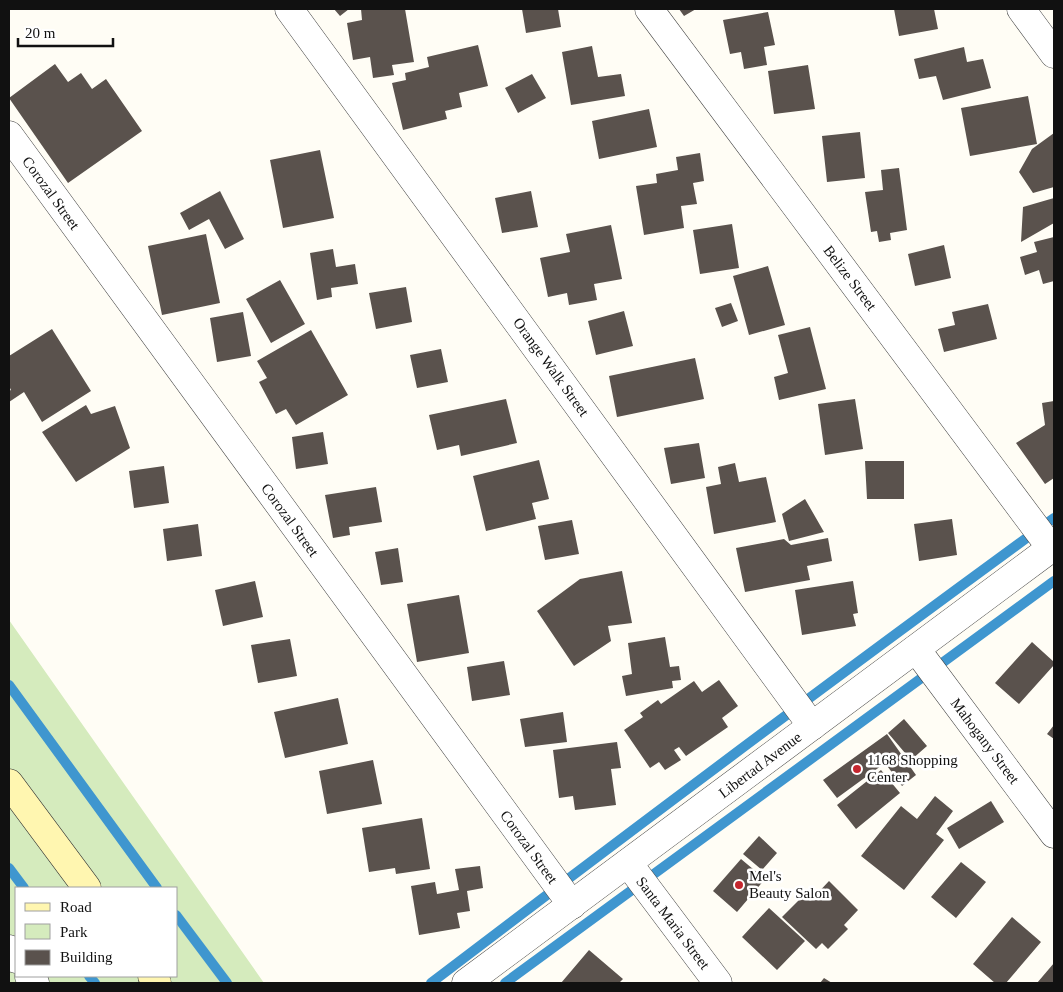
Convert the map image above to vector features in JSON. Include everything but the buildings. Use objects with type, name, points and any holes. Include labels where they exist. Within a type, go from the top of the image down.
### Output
[{"type":"main road","points":[[14,800],[86,887]]},
{"type":"street","name":"Orange Walk Street","points":[[289,9],[812,726]]},
{"type":"street","name":"Belize Street","points":[[649,9],[1053,547]]},
{"type":"street","points":[[1021,9],[1054,54]]},
{"type":"street","name":"Corozal Street","points":[[9,135],[572,905]]},
{"type":"street","name":"Libertad Avenue","points":[[466,983],[1053,547]]},
{"type":"street","name":"Mahogany Street","points":[[916,649],[1054,834]]},
{"type":"street","name":"Santa Maria Street","points":[[628,862],[718,983]]},
{"type":"green space","points":[[9,620],[264,983],[9,983]]},
{"type":"waterway","points":[[431,983],[741,749],[1054,518]]},
{"type":"waterway","points":[[505,983],[1054,581]]},
{"type":"waterway","points":[[9,685],[156,887]]},
{"type":"waterway","points":[[9,868],[23,887]]},
{"type":"waterway","points":[[178,918],[227,983]]},
{"type":"waterway","points":[[90,977],[95,983]]},
{"type":"place","name":"1168 Shopping Center","points":[[857,769]]},
{"type":"place","name":"Mel's Beauty Salon","points":[[739,885]]}]
